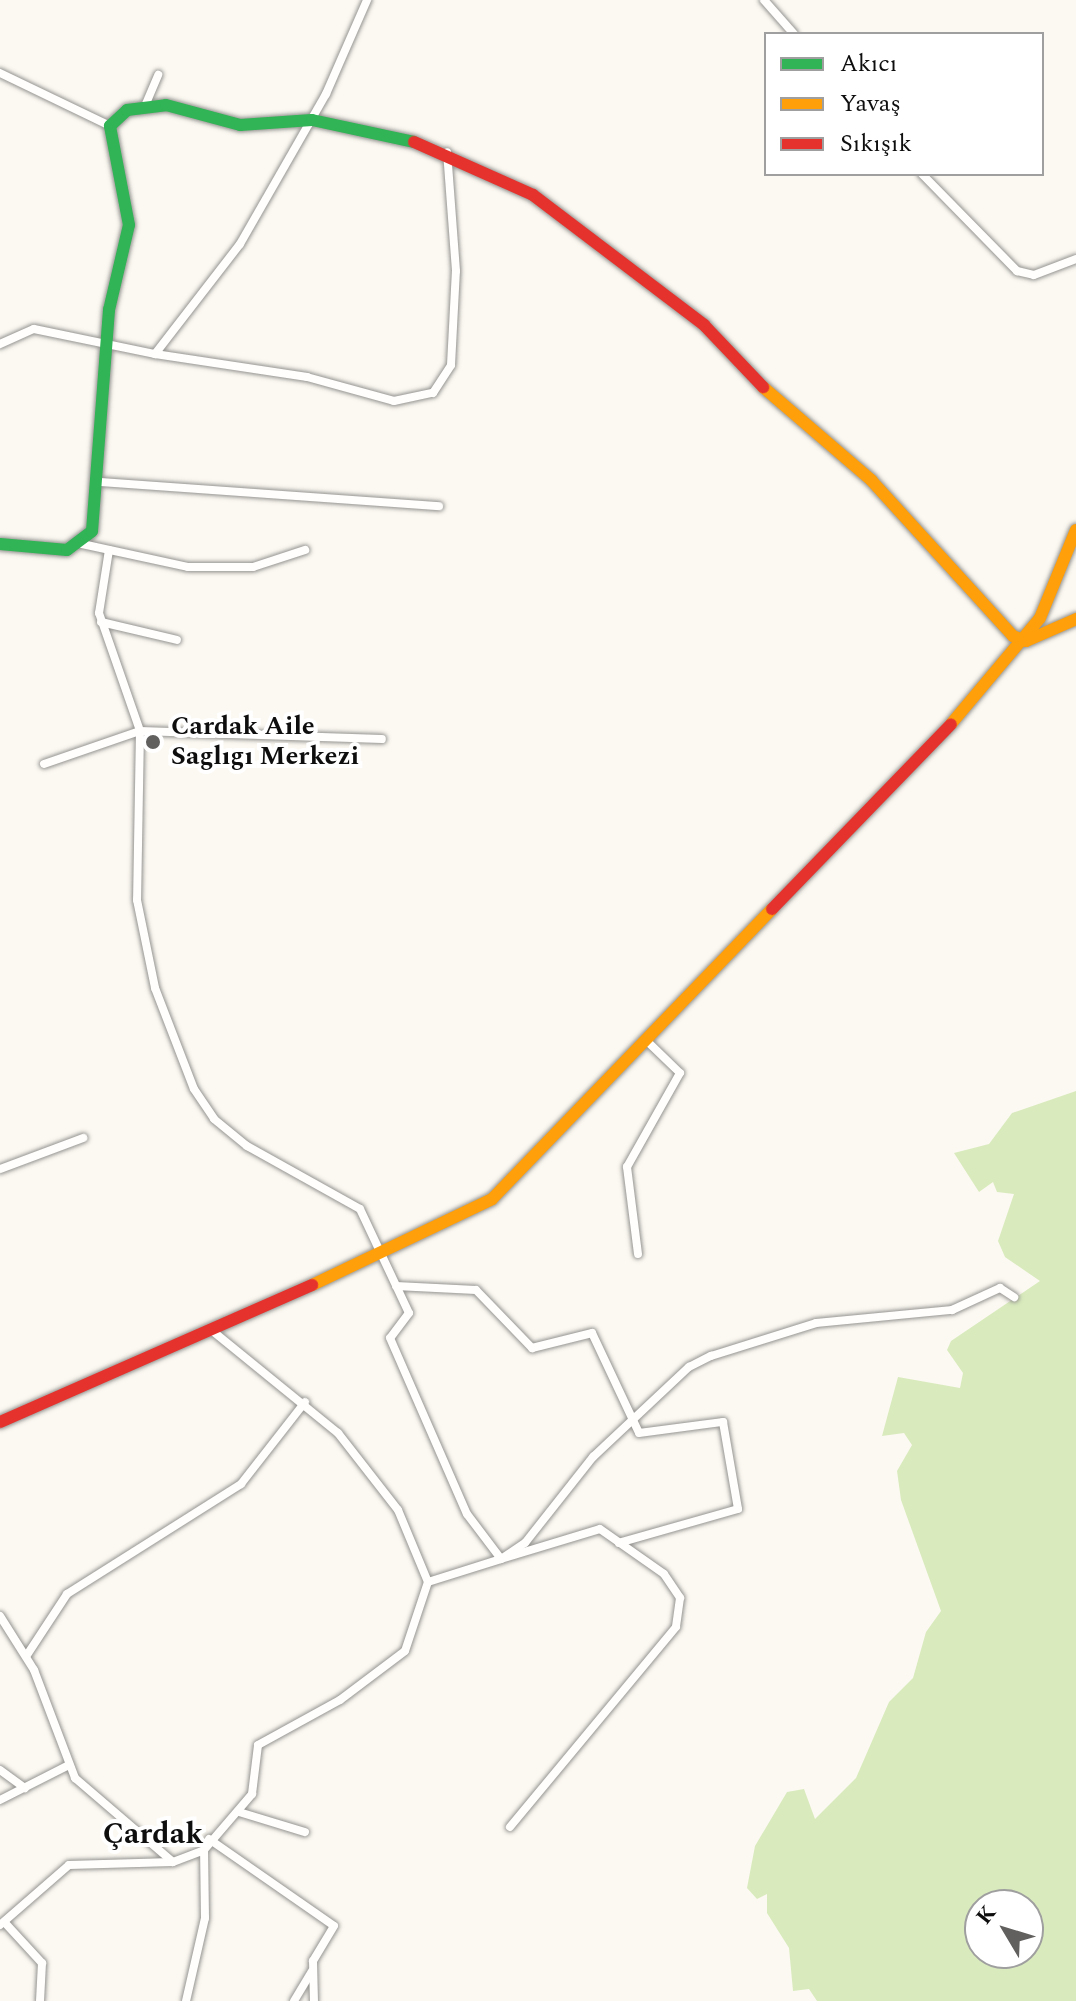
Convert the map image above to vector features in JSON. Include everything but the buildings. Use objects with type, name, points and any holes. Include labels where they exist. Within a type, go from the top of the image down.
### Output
[{"type":"street","points":[[155,354],[240,244],[312,120],[367,0]]},
{"type":"street","points":[[764,0],[792,32]]},
{"type":"street","points":[[0,73],[110,126]]},
{"type":"street","points":[[110,126],[145,106],[158,75]]},
{"type":"street","points":[[145,106],[240,125],[312,120],[447,152],[569,218],[704,325],[798,424],[871,480],[1026,641]]},
{"type":"street","points":[[82,544],[95,521],[101,482],[103,382],[111,346],[109,310],[129,225],[110,126]]},
{"type":"street","points":[[0,344],[34,329],[155,354],[307,377],[394,401],[433,393],[451,365],[456,271],[447,152]]},
{"type":"street","points":[[924,176],[1017,271],[1034,275],[1076,259]]},
{"type":"street","points":[[101,482],[439,506]]},
{"type":"street","points":[[0,1422],[381,1253],[492,1199],[1026,641],[1072,546],[1076,530]]},
{"type":"street","points":[[0,544],[67,550],[82,544],[188,567],[253,567],[305,550]]},
{"type":"street","points":[[109,550],[101,622],[140,731],[137,900],[155,988],[194,1089],[214,1119],[247,1146],[352,1201],[381,1253],[408,1317],[390,1338],[467,1514],[501,1559]]},
{"type":"street","points":[[1026,641],[1076,619]]},
{"type":"street","points":[[101,622],[177,640]]},
{"type":"street","points":[[44,764],[140,731],[382,739]]},
{"type":"street","points":[[638,1254],[627,1167],[680,1073],[646,1040]]},
{"type":"street","points":[[0,1169],[83,1138]]},
{"type":"street","points":[[396,1286],[476,1290],[532,1348],[592,1333],[632,1424],[651,1437],[723,1422],[738,1509],[619,1543]]},
{"type":"street","points":[[501,1559],[525,1543],[593,1457],[632,1424],[689,1367],[711,1356],[816,1323],[952,1310],[1000,1288],[1014,1297]]},
{"type":"street","points":[[186,2001],[205,1918],[204,1850],[209,1839],[252,1794],[258,1745],[340,1700],[405,1651],[428,1582],[398,1510],[338,1433],[305,1402],[210,1329]]},
{"type":"street","points":[[27,1655],[67,1594],[241,1484],[305,1402]]},
{"type":"street","points":[[428,1582],[600,1529],[664,1574],[680,1598],[681,1617],[510,1827]]},
{"type":"street","points":[[0,1616],[27,1655],[75,1778],[173,1862]]},
{"type":"street","points":[[0,1800],[69,1765]]},
{"type":"street","points":[[0,1770],[25,1788]]},
{"type":"street","points":[[238,1812],[305,1832]]},
{"type":"street","points":[[209,1839],[334,1926],[294,2001]]},
{"type":"street","points":[[40,2001],[42,1963],[4,1925],[47,1878],[69,1865],[173,1862],[204,1850]]},
{"type":"street","points":[[312,1971],[314,2001]]},
{"type":"green space","points":[[1076,1091],[1076,2001],[817,2001],[809,1989],[793,1991],[789,1948],[767,1913],[767,1894],[757,1899],[747,1888],[755,1846],[787,1792],[804,1789],[815,1819],[856,1778],[889,1702],[913,1678],[926,1632],[941,1611],[901,1500],[897,1471],[912,1445],[904,1433],[882,1436],[898,1377],[960,1388],[963,1373],[947,1350],[951,1341],[1040,1281],[1005,1257],[998,1241],[1014,1194],[997,1192],[993,1182],[979,1192],[954,1153],[989,1144],[1012,1113]]},
{"type":"traffic: fast","points":[[0,544],[67,550],[92,531],[109,310],[129,225],[110,126],[127,110],[166,105],[240,125],[312,120],[414,142]]},
{"type":"traffic: slow","points":[[763,387],[871,480],[1013,636],[1026,641],[1076,619]]},
{"type":"traffic: slow","points":[[951,724],[1040,618],[1076,530]]},
{"type":"traffic: slow","points":[[312,1285],[492,1199],[772,909]]},
{"type":"traffic: jam","points":[[414,142],[533,195],[704,325],[763,387]]},
{"type":"traffic: jam","points":[[772,909],[951,724]]},
{"type":"traffic: jam","points":[[0,1422],[312,1285]]},
{"type":"place","name":"Cardak Aile Saglıgı Merkezi","points":[[153,742]]},
{"type":"district","name":"Çardak","points":[[153,1834]]}]
